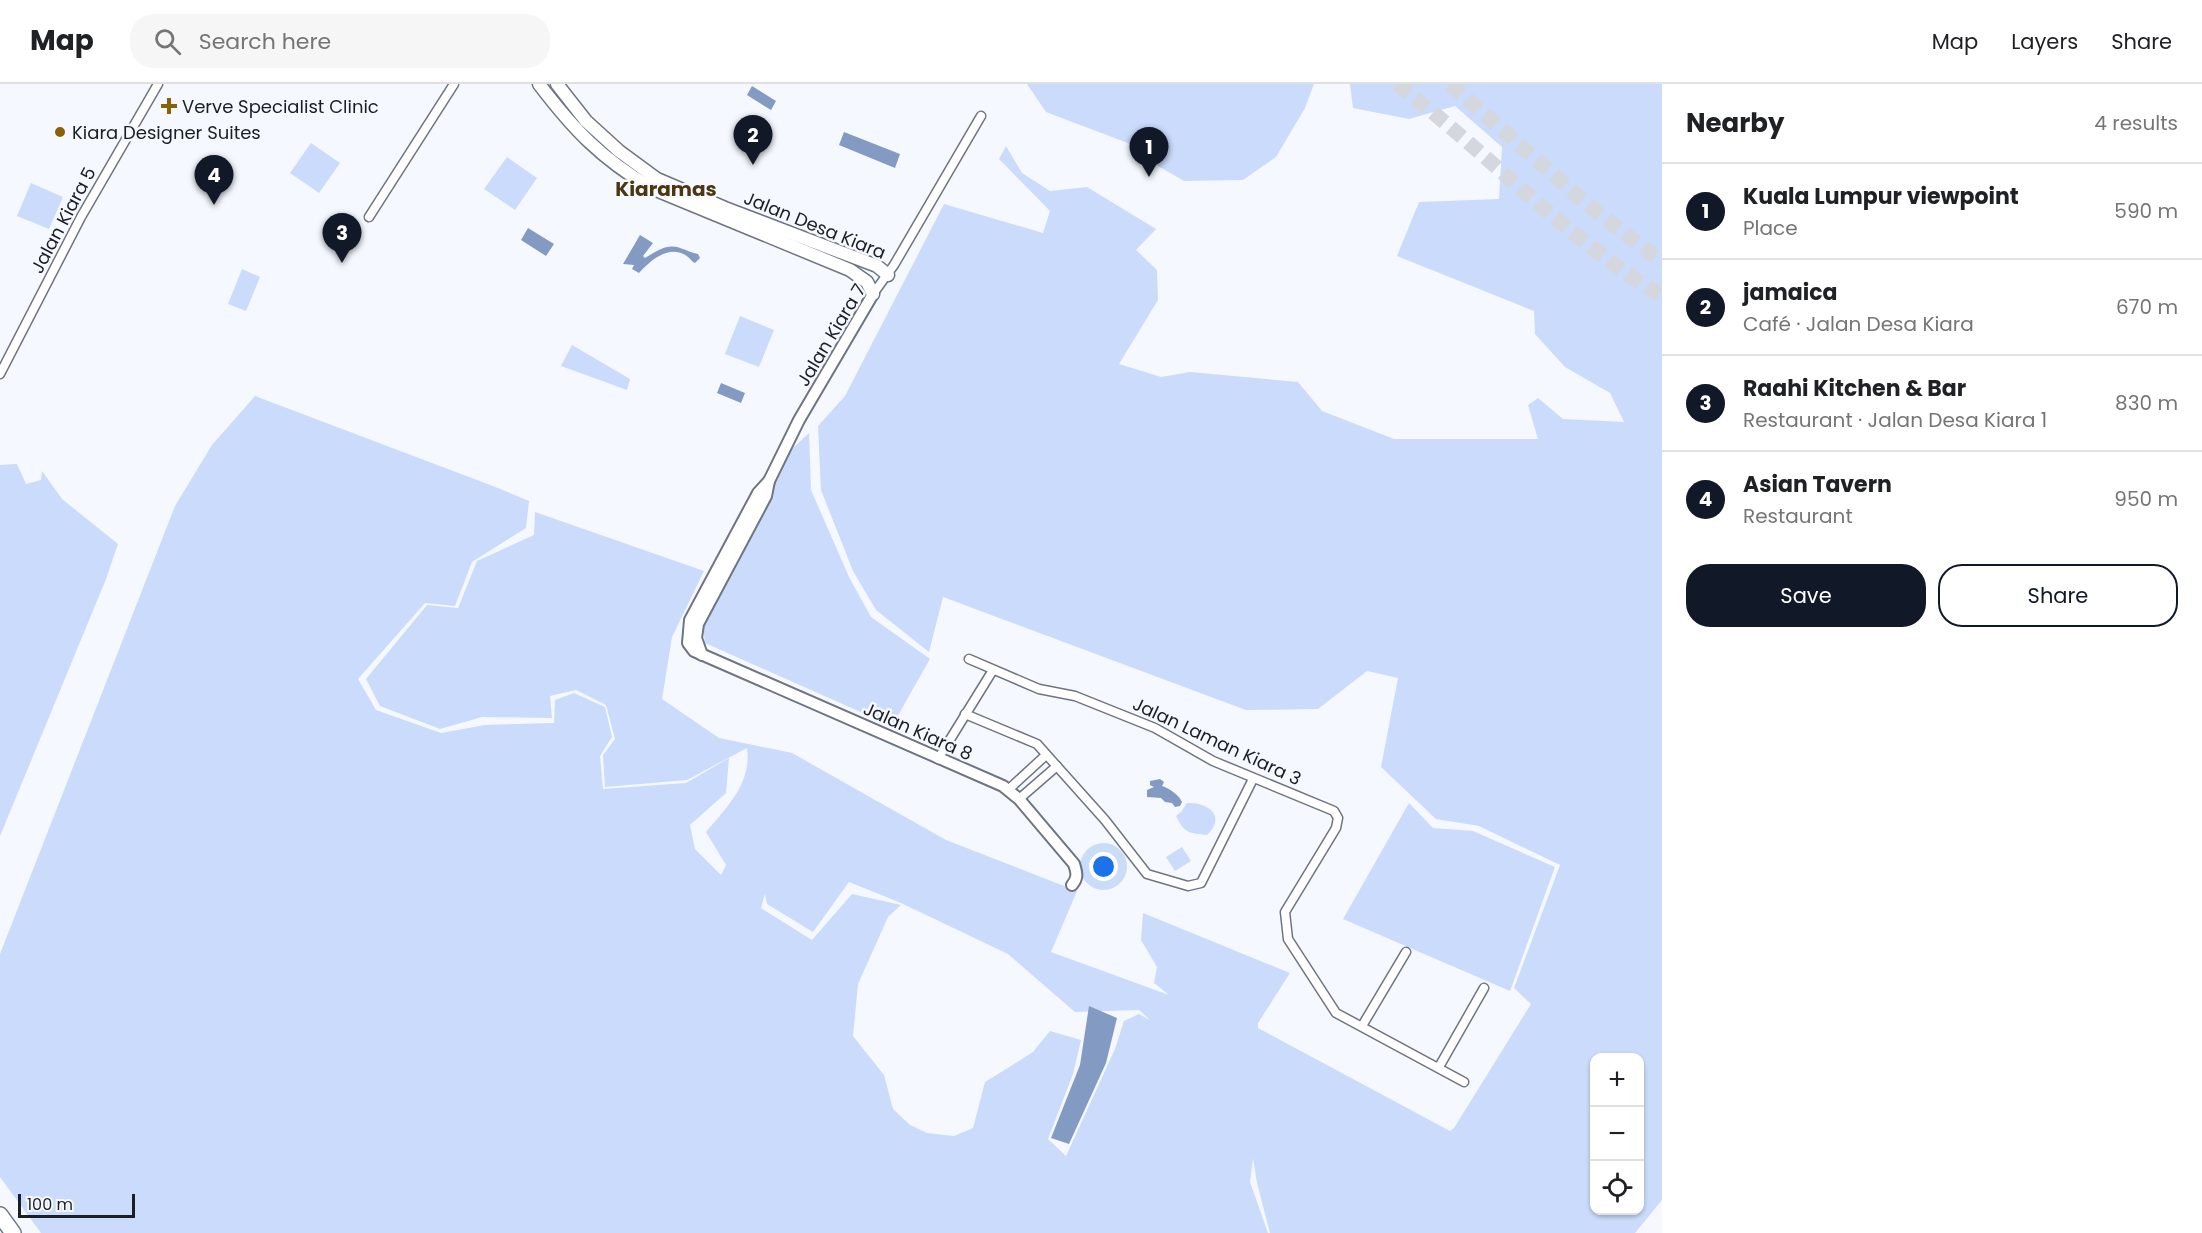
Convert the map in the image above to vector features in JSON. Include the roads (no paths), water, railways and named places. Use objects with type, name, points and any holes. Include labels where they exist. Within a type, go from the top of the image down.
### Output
[{"type":"highway","points":[[0,1215],[13,1233]]},
{"type":"main road","name":"Jalan Desa Kiara","points":[[539,84],[566,120],[593,147],[626,173],[651,188],[850,270],[867,282],[873,294]]},
{"type":"main road","name":"Jalan Desa Kiara","points":[[557,84],[586,121],[619,151],[657,179],[725,208],[877,266],[888,275]]},
{"type":"street","name":"Jalan Kiara 5","points":[[0,374],[81,217],[158,84]]},
{"type":"street","points":[[369,217],[454,84]]},
{"type":"street","name":"Jalan Kiara 7","points":[[770,481],[799,420],[873,294],[888,275],[981,116]]},
{"type":"street","name":"Jalan Kiara 8","points":[[770,481],[758,493],[690,620],[688,643],[694,651],[702,655],[1009,789],[1074,864],[1077,873],[1072,885]]},
{"type":"street","name":"Jalan Laman Kiara 3","points":[[969,660],[1039,689],[1075,696],[1155,728],[1213,761],[1334,811],[1338,818],[1336,828],[1285,912],[1288,939],[1319,984],[1328,1004],[1336,1013],[1464,1082]]},
{"type":"street","points":[[938,759],[993,670]]},
{"type":"street","points":[[965,714],[1037,744],[1105,820],[1147,873],[1188,886],[1201,883],[1252,779]]},
{"type":"street","points":[[1009,789],[1046,755]]},
{"type":"street","points":[[1019,799],[1057,766]]},
{"type":"street","points":[[1362,1026],[1406,952]]},
{"type":"street","points":[[1439,1067],[1484,988]]},
{"type":"tunnel","points":[[1397,84],[1592,248],[1662,296]]},
{"type":"tunnel","points":[[1450,84],[1588,205],[1662,262]]},
{"type":"place","name":"Verve Specialist Clinic","points":[[169,106]]},
{"type":"place","name":"Kiara Designer Suites","points":[[60,132]]},
{"type":"place","name":"jamaica","points":[[753,165]]},
{"type":"place","name":"Kuala Lumpur viewpoint","points":[[1149,177]]},
{"type":"place","name":"Asian Tavern","points":[[214,205]]},
{"type":"place","name":"Raahi Kitchen & Bar","points":[[342,263]]},
{"type":"district","name":"Kiaramas","points":[[666,189]]}]
